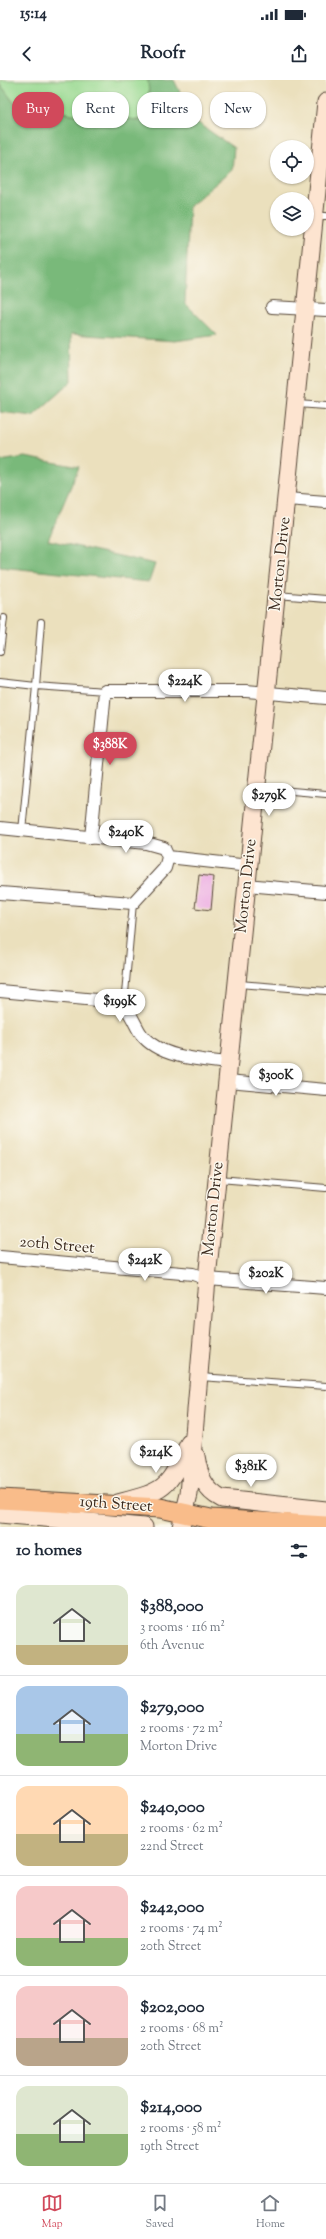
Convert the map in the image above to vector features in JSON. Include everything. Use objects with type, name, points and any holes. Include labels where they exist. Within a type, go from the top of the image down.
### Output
[{"type":"main road","name":"19th Street","points":[[0,1499],[111,1504],[160,1508],[182,1520],[211,1520],[326,1526]]},
{"type":"street","name":"Morton Drive","points":[[182,1520],[189,1494],[207,1279],[278,595],[304,308],[321,216],[326,102]]},
{"type":"street","points":[[272,307],[326,310]]},
{"type":"street","points":[[287,499],[326,502]]},
{"type":"street","points":[[91,838],[105,691],[267,693],[326,698]]},
{"type":"street","points":[[0,828],[156,845],[164,848],[168,857],[165,868],[133,903],[0,893]]},
{"type":"street","points":[[168,857],[249,866]]},
{"type":"street","points":[[247,885],[326,892]]},
{"type":"street","points":[[0,991],[118,1002],[124,1005],[134,1023],[150,1045],[174,1054],[229,1063]]},
{"type":"street","points":[[228,1081],[326,1090]]},
{"type":"street","name":"20th Street","points":[[0,1258],[193,1274],[207,1279],[326,1288]]},
{"type":"street","points":[[111,1504],[152,1494],[167,1484],[173,1477],[193,1437]]},
{"type":"street","points":[[193,1437],[199,1472],[205,1486],[219,1497],[230,1500],[326,1510]]},
{"type":"street","points":[[0,1514],[144,1527]]},
{"type":"street","points":[[232,1527],[252,1522]]},
{"type":"lane","points":[[295,403],[326,406]]},
{"type":"lane","points":[[278,595],[326,599]]},
{"type":"lane","points":[[0,652],[4,618]]},
{"type":"lane","points":[[22,830],[41,622]]},
{"type":"lane","points":[[0,682],[105,691]]},
{"type":"lane","points":[[258,788],[326,794]]},
{"type":"lane","points":[[124,1005],[133,903]]},
{"type":"lane","points":[[237,984],[326,991]]},
{"type":"lane","points":[[217,1179],[326,1188]]},
{"type":"lane","points":[[198,1377],[326,1386]]},
{"type":"green space","points":[[0,80],[148,80],[149,92],[137,92],[137,120],[129,119],[129,92],[72,92],[72,114],[64,113],[64,92],[12,92],[12,100],[0,84]]},
{"type":"green space","points":[[148,80],[174,80],[180,92],[149,92]]},
{"type":"green space","points":[[0,84],[12,100],[12,128],[64,128],[64,113],[72,114],[72,128],[129,128],[129,119],[137,120],[137,128],[202,128],[202,126],[234,148],[232,170],[189,206],[185,303],[217,335],[175,341],[71,334],[72,381],[33,416],[0,412]]},
{"type":"green space","points":[[25,457],[79,467],[48,540],[155,564],[149,582],[0,567],[0,461]]},
{"type":"building","points":[[199,875],[214,877],[211,910],[195,908]]}]
